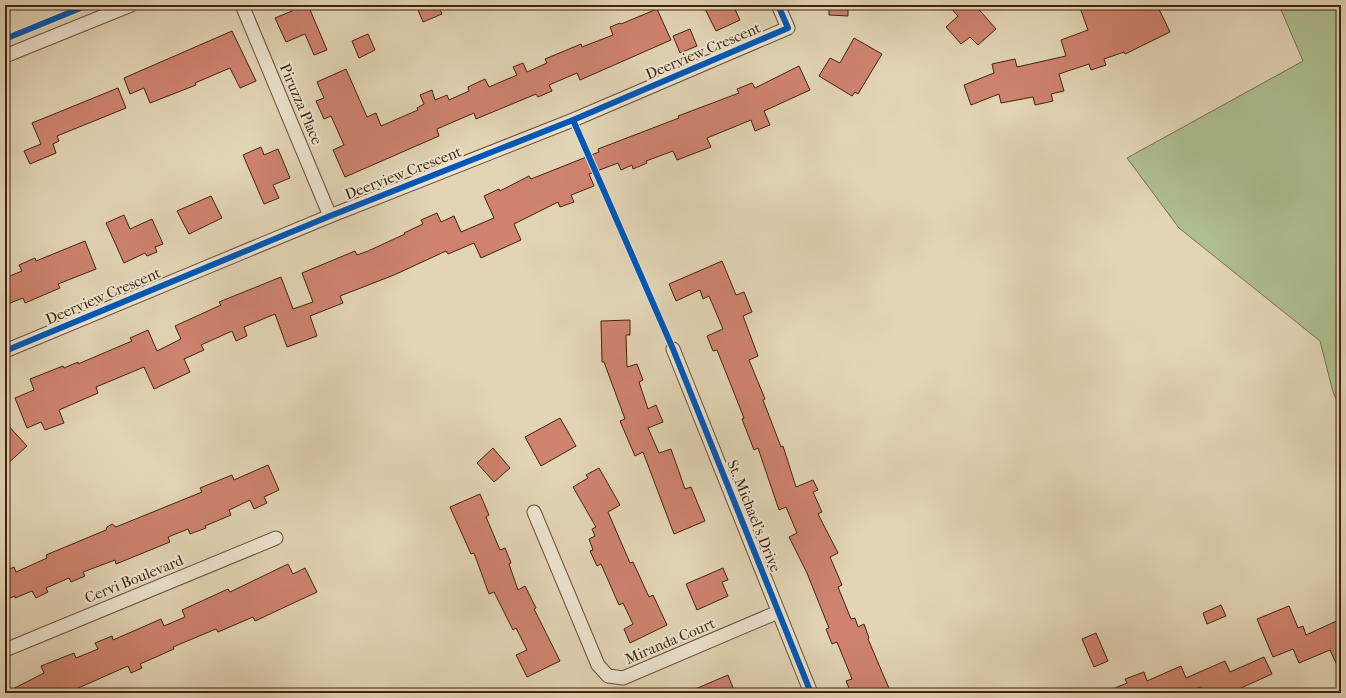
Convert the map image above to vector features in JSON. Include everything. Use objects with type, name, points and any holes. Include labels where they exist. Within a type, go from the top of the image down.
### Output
[{"type":"street","points":[[5,56],[131,5]]},
{"type":"street","name":"Piruzza Place","points":[[242,5],[330,216]]},
{"type":"street","name":"Deerview Crescent","points":[[5,351],[330,216],[573,120],[788,28],[778,5]]},
{"type":"street","name":"St. Michael's Drive","points":[[673,349],[811,693]]},
{"type":"street","name":"Miranda Court","points":[[534,512],[598,665],[608,676],[623,678],[778,612]]},
{"type":"street","name":"Cervi Boulevard","points":[[5,650],[276,538]]},
{"type":"green space","points":[[1279,5],[1341,5],[1341,410],[1333,392],[1320,341],[1179,228],[1127,158],[1303,61]]},
{"type":"building","points":[[289,5],[308,5],[327,50],[314,55],[305,34],[286,42],[275,18],[292,11]]},
{"type":"building","points":[[416,5],[438,5],[442,14],[423,22]]},
{"type":"building","points":[[703,5],[733,5],[740,20],[716,31]]},
{"type":"building","points":[[829,5],[848,5],[848,16],[829,15]]},
{"type":"building","points":[[948,5],[975,5],[996,29],[978,45],[970,37],[961,44],[946,27],[958,16]]},
{"type":"building","points":[[1079,5],[1117,5],[1120,10],[1131,5],[1157,5],[1170,32],[1125,54],[1124,52],[1104,59],[1106,65],[1091,70],[1089,64],[1059,74],[1064,91],[1051,94],[1053,101],[1035,105],[1033,97],[1001,103],[999,94],[971,105],[964,85],[994,73],[992,64],[1015,59],[1017,67],[1066,56],[1061,40],[1088,30]]},
{"type":"building","points":[[657,9],[671,40],[580,80],[577,73],[549,85],[552,91],[538,97],[536,94],[476,119],[474,113],[437,129],[439,136],[345,177],[333,150],[344,145],[331,116],[324,119],[316,101],[324,98],[317,82],[346,69],[367,117],[376,113],[381,126],[418,110],[417,108],[424,104],[420,95],[432,90],[435,100],[447,95],[449,100],[469,91],[468,87],[485,79],[489,87],[517,75],[513,67],[523,63],[527,72],[547,63],[545,59],[581,44],[582,47],[613,35],[610,27]]},
{"type":"building","points":[[690,29],[697,46],[680,53],[673,36]]},
{"type":"building","points":[[232,31],[256,81],[240,88],[230,68],[195,83],[196,85],[150,103],[144,88],[130,94],[124,78]]},
{"type":"building","points":[[368,34],[375,50],[359,58],[352,41]]},
{"type":"building","points":[[854,38],[882,54],[858,94],[855,92],[852,96],[819,76],[830,58],[840,63]]},
{"type":"building","points":[[799,66],[810,90],[764,111],[770,125],[755,131],[751,120],[707,138],[711,147],[677,160],[673,151],[646,161],[647,163],[633,169],[632,165],[621,170],[618,163],[589,174],[594,186],[571,195],[574,202],[560,207],[558,202],[514,224],[521,240],[481,258],[474,243],[448,254],[446,251],[394,275],[340,296],[343,303],[310,316],[317,336],[287,347],[275,314],[244,327],[247,336],[236,341],[232,331],[201,345],[204,350],[184,359],[190,372],[154,389],[144,367],[96,387],[98,393],[59,410],[64,423],[45,430],[41,422],[27,428],[15,398],[34,390],[30,379],[63,366],[64,368],[78,362],[78,364],[132,341],[130,338],[148,330],[157,351],[181,339],[175,326],[221,305],[219,302],[281,277],[293,309],[313,302],[302,273],[355,251],[357,255],[368,251],[405,234],[404,233],[423,224],[421,220],[437,213],[441,222],[454,216],[461,232],[494,218],[484,196],[499,189],[500,191],[529,176],[531,179],[599,152],[598,149],[739,93],[737,89],[752,83],[755,88]]},
{"type":"building","points":[[118,88],[126,108],[57,136],[59,141],[53,144],[56,153],[30,164],[24,151],[41,144],[32,123]]},
{"type":"building","points":[[261,147],[264,155],[278,149],[290,178],[273,185],[279,198],[264,204],[243,155]]},
{"type":"building","points":[[211,196],[222,218],[189,234],[177,211]]},
{"type":"building","points":[[124,215],[130,229],[152,219],[163,244],[155,247],[157,252],[147,256],[145,253],[124,263],[106,223]]},
{"type":"building","points":[[85,241],[96,269],[58,284],[60,288],[25,303],[23,298],[5,305],[5,278],[22,271],[19,265],[35,258],[36,261]]},
{"type":"building","points":[[722,261],[736,295],[744,292],[752,312],[743,316],[758,356],[749,360],[765,399],[763,400],[781,447],[783,446],[796,487],[813,480],[818,490],[813,492],[822,512],[818,514],[838,553],[830,557],[842,585],[838,587],[851,619],[855,618],[858,627],[864,624],[869,638],[868,639],[891,693],[851,693],[846,681],[852,679],[837,642],[832,644],[826,629],[829,628],[807,573],[789,537],[797,533],[786,507],[779,510],[758,448],[754,450],[742,419],[744,418],[717,350],[713,351],[707,336],[723,329],[709,296],[703,299],[700,290],[676,301],[669,284]]},
{"type":"building","points":[[630,320],[630,335],[626,335],[627,367],[637,364],[643,380],[639,382],[648,409],[656,405],[663,422],[648,428],[659,453],[671,449],[685,489],[691,487],[705,521],[674,534],[643,452],[635,456],[620,421],[625,419],[604,362],[602,362],[601,321]]},
{"type":"building","points":[[560,418],[576,446],[541,466],[525,437]]},
{"type":"building","points":[[5,422],[27,446],[5,466]]},
{"type":"building","points":[[493,448],[510,468],[494,482],[477,463]]},
{"type":"building","points":[[268,465],[279,490],[264,497],[267,503],[254,509],[250,500],[229,510],[231,515],[205,526],[206,528],[190,534],[188,529],[168,537],[170,542],[116,564],[115,560],[83,572],[85,576],[71,582],[69,578],[46,588],[48,592],[36,598],[32,591],[15,598],[15,596],[5,600],[5,571],[14,567],[16,572],[47,558],[46,555],[106,530],[107,527],[112,524],[116,527],[202,492],[200,488],[232,475],[234,480]]},
{"type":"building","points":[[599,468],[620,505],[608,512],[630,563],[633,562],[649,597],[653,595],[667,625],[630,643],[624,629],[633,624],[623,603],[619,605],[601,564],[597,566],[590,551],[593,550],[589,539],[595,536],[592,529],[596,527],[573,487],[588,478],[586,475]]},
{"type":"building","points":[[480,494],[489,515],[486,517],[500,550],[505,548],[511,563],[509,564],[518,590],[525,586],[536,608],[534,609],[560,661],[527,677],[516,655],[527,650],[516,628],[513,630],[494,592],[489,594],[474,553],[471,554],[450,507]]},
{"type":"building","points":[[288,564],[293,574],[305,568],[317,592],[255,621],[253,617],[218,632],[216,629],[173,647],[174,649],[140,664],[142,668],[131,673],[128,666],[67,693],[5,693],[44,673],[41,666],[74,653],[76,658],[98,649],[95,643],[112,636],[113,640],[161,619],[164,626],[185,617],[182,610],[228,589],[230,592]]},
{"type":"building","points":[[723,568],[728,580],[722,582],[728,596],[697,610],[686,584]]},
{"type":"building","points":[[1221,605],[1226,616],[1207,624],[1203,613]]},
{"type":"building","points":[[1289,606],[1298,628],[1303,626],[1306,635],[1341,619],[1341,674],[1330,650],[1299,663],[1293,649],[1273,657],[1257,619]]},
{"type":"building","points":[[1096,633],[1108,661],[1094,667],[1082,639]]},
{"type":"building","points":[[1264,657],[1272,674],[1230,693],[1203,693],[1200,687],[1185,693],[1103,693],[1127,683],[1125,679],[1144,672],[1147,681],[1181,666],[1186,678],[1225,661],[1230,672]]},
{"type":"building","points":[[728,675],[735,693],[686,693]]},
{"type":"cycle path","points":[[5,39],[88,5]]},
{"type":"cycle path","points":[[5,351],[330,216],[573,120],[788,28],[778,5]]},
{"type":"cycle path","points":[[573,120],[673,349],[811,693]]}]
